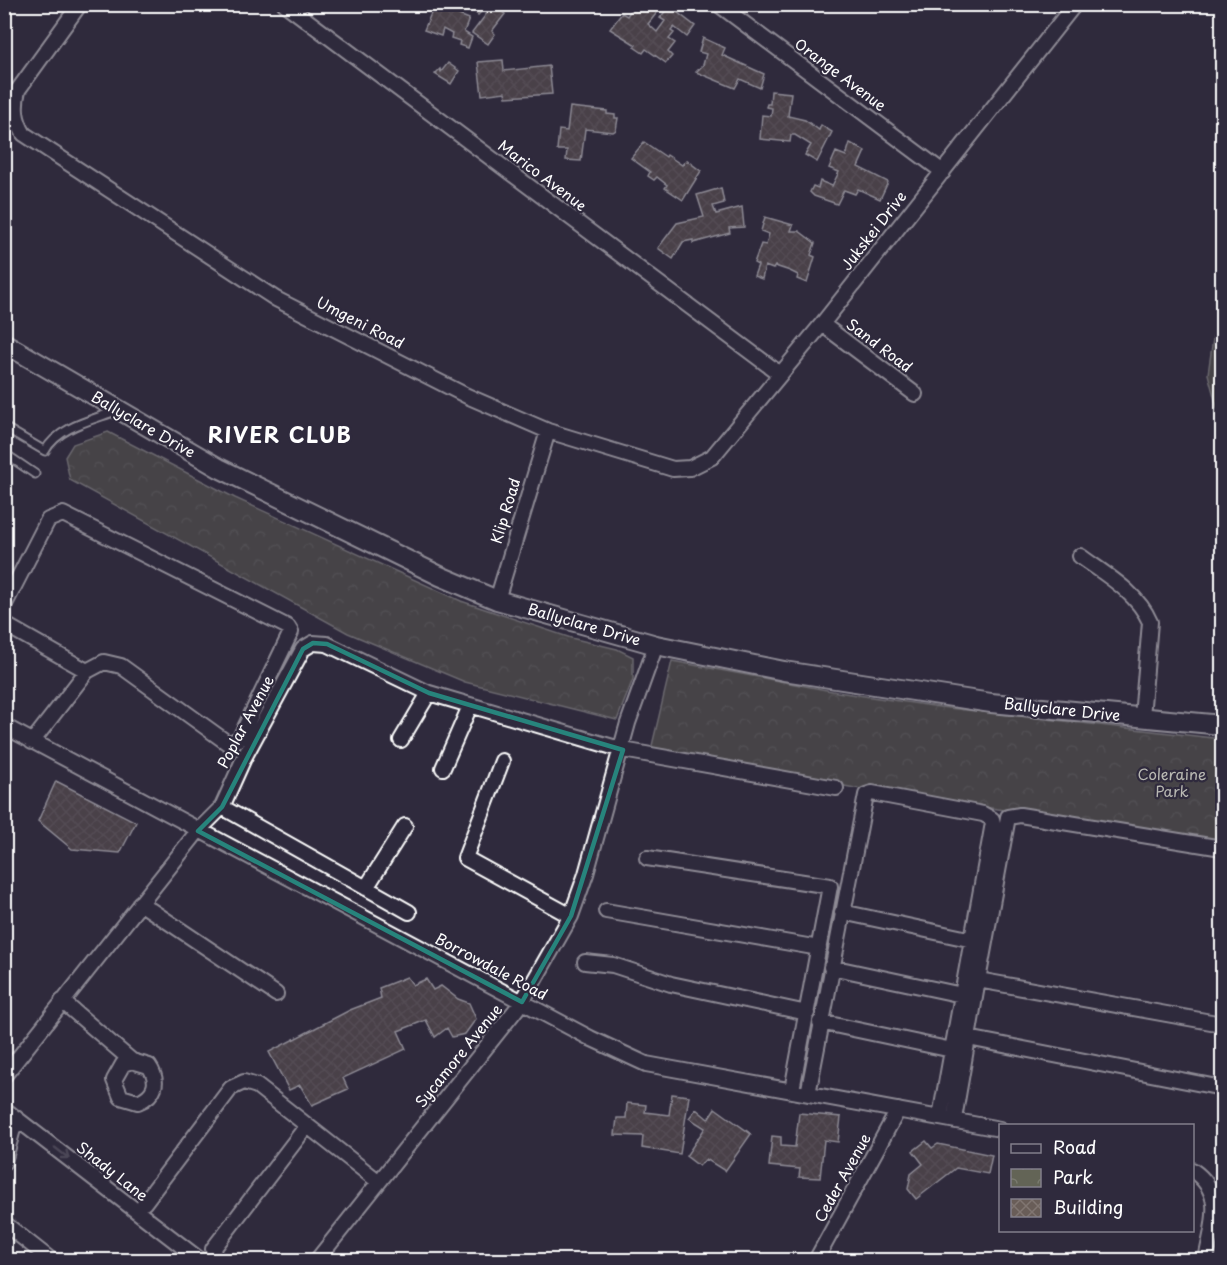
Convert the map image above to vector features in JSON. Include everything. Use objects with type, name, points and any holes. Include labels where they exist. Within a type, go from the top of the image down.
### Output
[{"type":"street","name":"Umgeni Road","points":[[80,4],[18,90],[15,105],[18,125],[24,134],[276,299],[467,396],[548,431],[659,467],[690,468]]},
{"type":"street","name":"Marico Avenue","points":[[285,4],[780,374]]},
{"type":"street","name":"Orange Avenue","points":[[718,4],[943,172]]},
{"type":"street","name":"Jukskei Drive","points":[[690,468],[712,457],[822,324],[1075,4]]},
{"type":"street","name":"Sand Road","points":[[822,324],[915,394]]},
{"type":"street","name":"Ballyclare Drive","points":[[4,343],[116,411],[219,468],[440,576],[497,600],[656,645],[784,671],[980,701],[1222,725]]},
{"type":"street","name":"Klip Road","points":[[497,600],[548,431]]},
{"type":"street","points":[[4,606],[48,520],[63,514],[288,627],[291,632],[240,738],[229,744],[121,666],[104,662],[87,671],[32,742]]},
{"type":"street","points":[[1080,556],[1121,586],[1144,609],[1150,622],[1142,717]]},
{"type":"street","points":[[4,624],[87,671]]},
{"type":"street","name":"Poplar Avenue","points":[[4,1076],[198,831],[222,807],[244,758],[303,650],[313,643],[327,644],[429,693],[622,750],[836,788]]},
{"type":"street","name":"Sycamore Avenue","points":[[317,1260],[522,1002],[571,916],[586,874],[628,723],[656,645]]},
{"type":"street","points":[[401,740],[429,693]]},
{"type":"street","points":[[443,768],[470,706]]},
{"type":"street","name":"Borrowdale Road","points":[[4,726],[522,1002],[646,1064],[999,1129]]},
{"type":"street","points":[[502,761],[465,858],[571,916]]},
{"type":"street","points":[[808,1094],[820,1022],[866,794],[984,814],[992,819],[993,823],[952,1050],[947,1118]]},
{"type":"street","points":[[222,807],[409,912]]},
{"type":"street","points":[[947,1118],[968,1038],[1008,817],[1020,815],[1222,848]]},
{"type":"street","points":[[366,888],[405,826]]},
{"type":"street","points":[[647,858],[829,885],[830,891],[792,1090]]},
{"type":"street","points":[[140,903],[276,994]]},
{"type":"street","points":[[606,911],[819,948]]},
{"type":"street","points":[[843,912],[973,940]]},
{"type":"street","points":[[585,962],[613,965],[671,984],[807,1012]]},
{"type":"street","points":[[831,967],[963,995]]},
{"type":"street","points":[[978,980],[1222,1024]]},
{"type":"street","points":[[62,1001],[132,1061]]},
{"type":"street","points":[[820,1022],[952,1050]]},
{"type":"street","points":[[968,1038],[1222,1088]]},
{"type":"street","points":[[144,1203],[231,1088],[237,1083],[244,1082],[257,1086],[306,1127],[379,1182]]},
{"type":"street","name":"Ceder Avenue","points":[[816,1260],[898,1110]]},
{"type":"street","points":[[4,1162],[10,1113]]},
{"type":"street","name":"Shady Lane","points":[[10,1113],[200,1260]]},
{"type":"street","points":[[213,1249],[306,1127]]},
{"type":"street","points":[[1194,1172],[1209,1185],[1216,1199],[1206,1260]]},
{"type":"street","points":[[4,1223],[51,1260]]},
{"type":"lane","points":[[4,428],[45,451],[51,440],[66,430],[116,411]]},
{"type":"lane","points":[[4,453],[35,474]]},
{"type":"highlighted area","points":[[313,643],[327,644],[429,693],[623,750],[571,916],[522,1002],[198,831],[222,807],[303,649]]},
{"type":"green space","points":[[1222,276],[1222,426],[1208,374]]},
{"type":"green space","points":[[108,432],[235,498],[461,601],[571,638],[617,649],[633,657],[633,679],[617,720],[465,682],[348,633],[70,480],[65,457],[73,444]]},
{"type":"green space","name":"Coleraine Park","points":[[672,661],[837,692],[940,707],[1222,739],[1222,842],[855,788],[651,750]]},
{"type":"building","points":[[435,4],[448,4],[444,9],[469,19],[464,32],[472,37],[468,48],[459,45],[460,41],[451,38],[452,34],[443,29],[441,36],[424,30]]},
{"type":"building","points":[[465,4],[493,4],[505,14],[492,31],[495,34],[488,44],[472,33],[488,12],[484,9],[478,15]]},
{"type":"building","points":[[635,4],[663,5],[648,24],[657,32],[665,21],[660,18],[669,6],[695,26],[687,37],[674,27],[671,31],[674,33],[669,39],[675,43],[668,52],[672,56],[666,63],[646,49],[643,53],[634,47],[636,45],[610,29],[622,13],[627,16]]},
{"type":"building","points":[[703,38],[725,48],[722,55],[764,74],[760,88],[740,79],[735,88],[696,72],[703,65],[706,54],[699,52]]},
{"type":"building","points":[[503,60],[504,71],[549,66],[552,94],[506,97],[505,92],[482,95],[478,62]]},
{"type":"building","points":[[448,63],[459,71],[451,84],[435,74],[440,69],[441,72]]},
{"type":"building","points":[[771,91],[791,93],[788,116],[805,120],[819,130],[821,125],[832,132],[817,162],[805,155],[811,145],[795,135],[791,135],[790,142],[760,139],[762,115],[771,116],[772,108],[766,107],[770,104]]},
{"type":"building","points":[[570,107],[607,111],[607,114],[618,118],[616,130],[613,132],[585,129],[581,161],[566,160],[567,150],[557,150],[559,130],[567,131]]},
{"type":"building","points":[[644,142],[666,157],[667,155],[682,165],[686,160],[701,171],[683,200],[665,188],[667,185],[657,177],[654,180],[648,176],[650,172],[631,158]]},
{"type":"building","points":[[850,143],[865,151],[858,167],[888,182],[880,199],[858,189],[855,194],[844,190],[837,204],[814,196],[810,192],[813,186],[818,188],[820,181],[832,186],[839,172],[829,168],[836,152],[846,156]]},
{"type":"building","points":[[721,188],[724,203],[713,206],[716,214],[742,207],[744,227],[729,228],[730,233],[693,243],[693,240],[683,242],[673,259],[658,248],[677,223],[704,217],[697,195]]},
{"type":"building","points":[[765,217],[793,225],[791,231],[799,231],[815,243],[811,255],[815,257],[807,283],[797,279],[798,275],[775,266],[773,269],[765,266],[762,279],[754,276],[758,265],[754,263],[761,244],[766,245],[769,234],[761,231]]},
{"type":"building","points":[[56,781],[136,822],[120,853],[72,849],[38,821]]},
{"type":"building","points":[[407,977],[413,985],[426,979],[433,990],[441,986],[458,999],[469,1003],[476,1019],[465,1034],[452,1037],[447,1028],[435,1037],[426,1020],[398,1031],[406,1049],[343,1078],[348,1089],[312,1105],[300,1085],[289,1090],[269,1052],[350,1010],[381,998],[379,988]]},
{"type":"building","points":[[672,1094],[689,1096],[680,1154],[642,1148],[643,1136],[615,1135],[617,1118],[626,1118],[627,1103],[646,1105],[645,1112],[669,1115]]},
{"type":"building","points":[[715,1108],[751,1134],[725,1171],[706,1159],[699,1166],[686,1156],[705,1128],[689,1118],[696,1109],[708,1119]]},
{"type":"building","points":[[799,1113],[841,1117],[838,1142],[824,1140],[820,1178],[799,1177],[800,1169],[769,1166],[772,1136],[781,1137],[781,1146],[795,1147]]},
{"type":"building","points":[[926,1141],[932,1148],[938,1144],[992,1155],[988,1174],[956,1168],[916,1199],[908,1189],[911,1174],[923,1164],[913,1151]]},
{"type":"district","name":"RIVER CLUB","points":[[280,436]]}]
